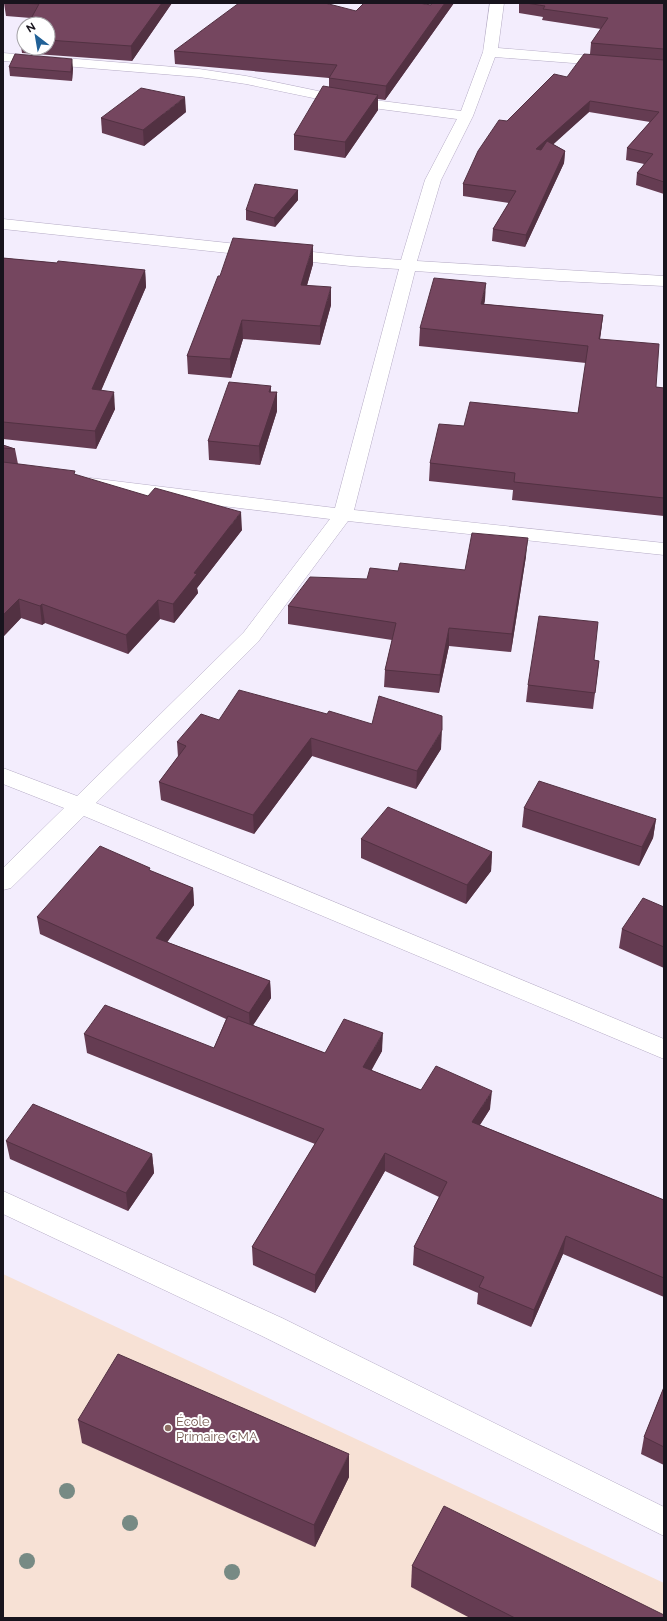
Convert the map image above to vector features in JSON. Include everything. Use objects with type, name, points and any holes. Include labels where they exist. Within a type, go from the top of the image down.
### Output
[{"type":"street","points":[[3,882],[79,805],[251,638],[343,515],[408,265],[433,180],[466,116],[490,52],[497,3]]},
{"type":"street","points":[[490,52],[664,66]]},
{"type":"street","points":[[3,57],[199,73],[246,80],[342,100],[466,116]]},
{"type":"street","points":[[3,224],[342,260],[560,276],[664,281]]},
{"type":"street","points":[[74,482],[343,515],[664,549]]},
{"type":"street","points":[[3,776],[79,805],[664,1049]]},
{"type":"street","points":[[3,1202],[272,1327],[664,1522]]},
{"type":"shaded area","name":"École Primaire CMA","points":[[3,1274],[664,1583],[664,1618],[3,1618]]},
{"type":"building","points":[[17,3],[162,3],[131,46],[56,41],[56,16],[32,16],[39,4]]},
{"type":"building","points":[[239,3],[325,3],[356,11],[364,3],[419,3],[431,5],[431,3],[445,3],[386,86],[329,78],[337,65],[174,51]]},
{"type":"building","points":[[526,3],[664,3],[664,49],[591,43],[608,18],[543,9],[545,6]]},
{"type":"building","points":[[15,54],[16,56],[72,59],[71,72],[9,67]]},
{"type":"building","points":[[584,54],[664,60],[664,182],[637,173],[653,154],[627,148],[659,112],[590,101],[536,149],[541,150],[547,141],[565,151],[526,235],[493,229],[516,191],[463,184],[478,151],[499,120],[507,121],[554,74],[567,77]]},
{"type":"building","points":[[323,86],[378,95],[345,142],[294,135]]},
{"type":"building","points":[[141,88],[185,97],[143,130],[101,118]]},
{"type":"building","points":[[255,184],[298,190],[274,218],[246,210]]},
{"type":"building","points":[[233,238],[313,245],[301,285],[331,287],[320,326],[242,320],[230,359],[187,356],[218,276],[220,276]]},
{"type":"building","points":[[3,258],[57,263],[58,261],[145,270],[92,389],[114,392],[95,431],[3,422]]},
{"type":"building","points":[[434,278],[486,283],[481,304],[603,315],[599,339],[659,344],[656,387],[664,388],[664,498],[514,482],[515,473],[430,463],[439,424],[464,426],[470,402],[578,413],[588,346],[420,328]]},
{"type":"building","points":[[229,382],[271,386],[269,392],[277,392],[259,446],[208,441]]},
{"type":"building","points":[[3,445],[15,449],[3,448]]},
{"type":"building","points":[[3,462],[75,471],[74,474],[148,496],[155,488],[241,512],[194,573],[197,574],[173,604],[158,600],[126,635],[42,604],[40,606],[19,599],[3,615]]},
{"type":"building","points":[[472,533],[528,538],[512,634],[449,628],[440,675],[385,670],[396,623],[288,606],[310,577],[367,579],[370,568],[398,571],[400,563],[465,570]]},
{"type":"building","points":[[539,616],[598,622],[594,660],[599,661],[595,693],[528,685]]},
{"type":"building","points":[[239,690],[327,714],[329,711],[372,724],[379,696],[442,716],[442,730],[417,771],[311,738],[253,815],[159,782],[186,746],[177,742],[201,714],[219,720]]},
{"type":"building","points":[[539,781],[656,819],[642,847],[524,808]]},
{"type":"building","points":[[388,807],[492,852],[467,885],[361,839]]},
{"type":"building","points":[[100,846],[150,868],[149,870],[193,888],[156,938],[270,981],[249,1013],[37,917]]},
{"type":"building","points":[[643,898],[664,907],[664,947],[622,929]]},
{"type":"building","points":[[105,1005],[214,1048],[228,1016],[325,1053],[344,1019],[383,1033],[363,1067],[421,1090],[436,1066],[492,1091],[472,1122],[664,1200],[664,1278],[566,1236],[534,1310],[479,1287],[484,1277],[414,1247],[447,1182],[385,1153],[315,1275],[252,1247],[324,1129],[84,1034]]},
{"type":"building","points":[[33,1104],[152,1154],[126,1193],[6,1141]]},
{"type":"building","points":[[118,1354],[349,1454],[314,1525],[78,1420]]},
{"type":"building","points":[[664,1387],[664,1447],[644,1437]]},
{"type":"building","points":[[444,1506],[664,1615],[664,1618],[515,1618],[412,1566]]},
{"type":"place","name":"École Primaire CMA","points":[[168,1428]]}]
